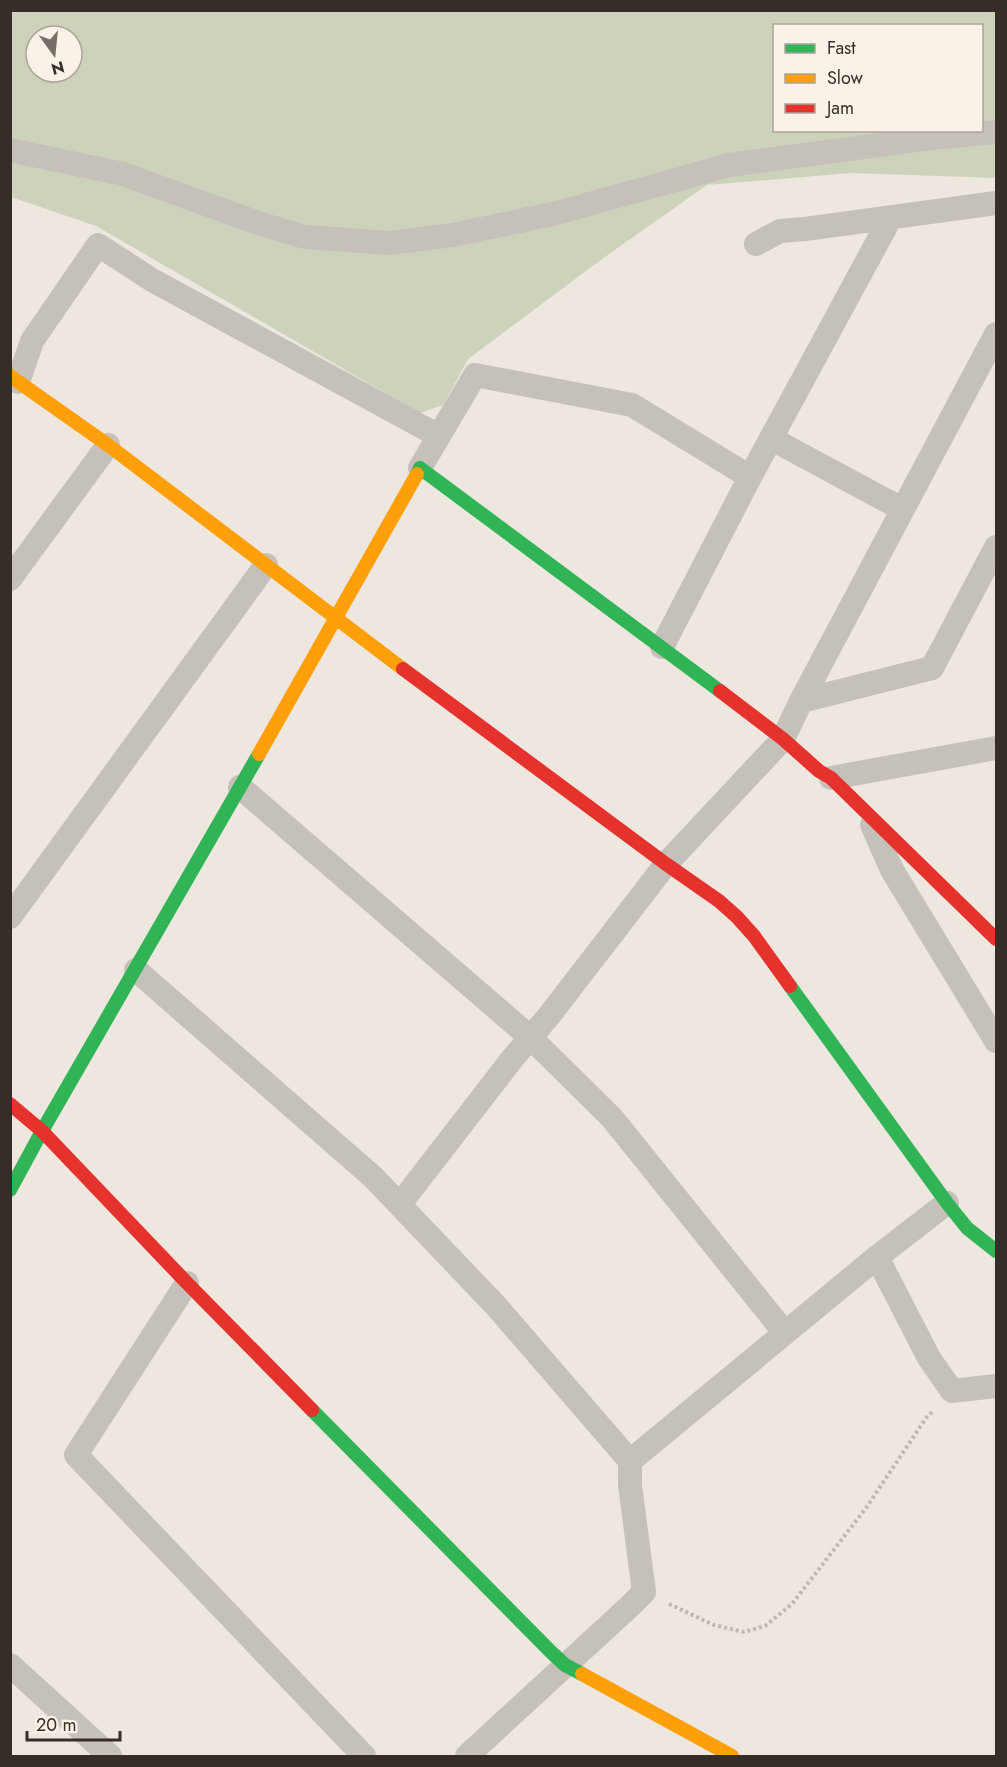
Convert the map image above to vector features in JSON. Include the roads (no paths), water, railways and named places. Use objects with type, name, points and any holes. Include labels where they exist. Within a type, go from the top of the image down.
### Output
[{"type":"street","points":[[10,150],[123,174],[261,224],[305,237],[390,243],[453,235],[557,213],[729,165],[931,138],[996,132]]},
{"type":"street","points":[[756,244],[780,231],[996,203]]},
{"type":"street","points":[[662,647],[750,477],[891,217]]},
{"type":"street","points":[[439,436],[152,280],[98,245],[32,341],[14,379],[108,445],[336,619],[737,916],[754,936],[947,1203],[967,1228],[996,1251]]},
{"type":"street","points":[[400,1204],[666,864],[783,739],[996,334]]},
{"type":"street","points":[[10,1191],[42,1131],[475,375],[632,405],[750,477]]},
{"type":"street","points":[[772,439],[902,509]]},
{"type":"street","points":[[10,579],[108,445]]},
{"type":"street","points":[[420,468],[662,647],[783,739],[819,771],[831,778],[996,939]]},
{"type":"street","points":[[801,701],[932,668],[996,547]]},
{"type":"street","points":[[10,917],[266,566]]},
{"type":"street","points":[[831,778],[996,748]]},
{"type":"street","points":[[240,787],[531,1038],[612,1118],[785,1333]]},
{"type":"street","points":[[866,812],[892,870],[996,1041]]},
{"type":"street","points":[[136,970],[373,1177],[497,1308],[630,1461],[630,1485],[644,1592],[467,1756]]},
{"type":"street","points":[[10,1104],[42,1131],[187,1283],[551,1653],[565,1665],[732,1756]]},
{"type":"street","points":[[630,1461],[947,1203]]},
{"type":"street","points":[[878,1257],[929,1358],[952,1391],[996,1386]]},
{"type":"street","points":[[187,1283],[76,1455],[364,1756]]},
{"type":"street","points":[[10,1665],[110,1756]]}]
